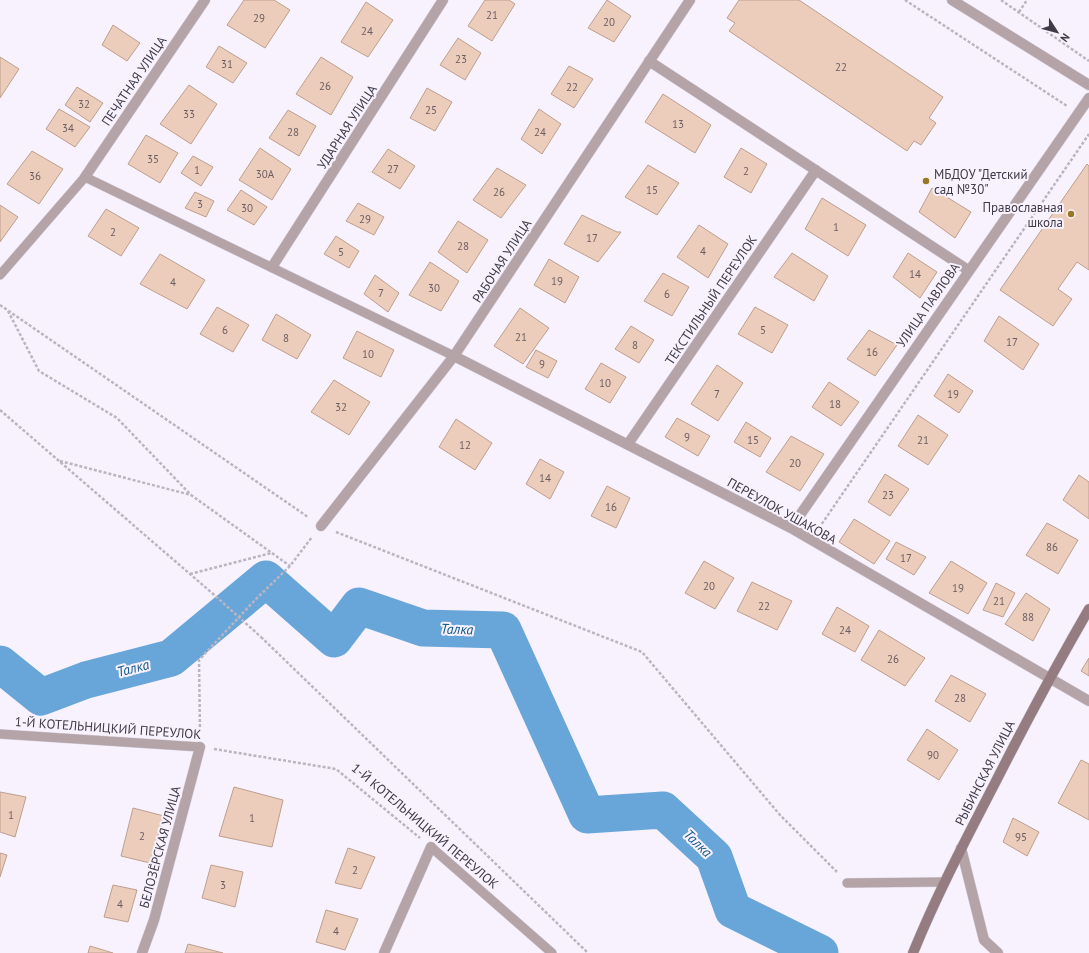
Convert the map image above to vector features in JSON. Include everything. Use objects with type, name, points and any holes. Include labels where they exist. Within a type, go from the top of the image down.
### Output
[{"type":"main road","name":"РЫБИНСКАЯ УЛИЦА","points":[[913,953],[933,905],[961,848],[1049,677],[1089,609]]},
{"type":"street","name":"ПЕЧАТНАЯ УЛИЦА","points":[[85,177],[206,0]]},
{"type":"street","name":"УДАРНАЯ УЛИЦА","points":[[272,267],[443,0]]},
{"type":"street","name":"РАБОЧАЯ УЛИЦА","points":[[321,526],[454,356],[690,0]]},
{"type":"street","points":[[952,0],[1089,85]]},
{"type":"street","points":[[650,61],[968,270]]},
{"type":"street","name":"УЛИЦА ПАВЛОВА","points":[[790,528],[1089,98]]},
{"type":"street","name":"ТЕКСТИЛЬНЫЙ ПЕРЕУЛОК","points":[[628,444],[816,170]]},
{"type":"street","name":"ПЕРЕУЛОК УШАКОВА","points":[[454,356],[790,528],[1089,701]]},
{"type":"street","name":"БЕЛОЗЁРСКАЯ УЛИЦА","points":[[142,953],[154,920],[200,747]]},
{"type":"street","points":[[384,953],[431,847]]},
{"type":"street","points":[[961,848],[984,940],[998,953]]},
{"type":"lane","points":[[0,275],[85,177],[454,356]]},
{"type":"lane","name":"1-Й КОТЕЛЬНИЦКИЙ ПЕРЕУЛОК","points":[[0,734],[200,747]]},
{"type":"lane","name":"1-Й КОТЕЛЬНИЦКИЙ ПЕРЕУЛОК","points":[[431,847],[552,953]]},
{"type":"lane","points":[[847,883],[944,882]]},
{"type":"path","points":[[906,0],[1078,113]]},
{"type":"path","points":[[1001,0],[1089,61]]},
{"type":"path","points":[[1019,12],[1027,0]]},
{"type":"path","points":[[811,541],[1089,134]]},
{"type":"path","points":[[0,305],[321,526],[642,652],[780,815],[847,883]]},
{"type":"path","points":[[8,310],[39,371],[117,418],[191,496],[290,566]]},
{"type":"path","points":[[0,410],[261,637],[588,953]]},
{"type":"path","points":[[59,461],[191,496]]},
{"type":"path","points":[[200,747],[200,660],[256,599],[290,566],[321,526]]},
{"type":"path","points":[[190,574],[272,552]]},
{"type":"path","name":"1-Й КОТЕЛЬНИЦКИЙ ПЕРЕУЛОК","points":[[200,747],[336,769],[431,847]]},
{"type":"building","points":[[244,0],[274,0],[290,10],[265,48],[227,25]]},
{"type":"building","points":[[485,0],[509,0],[515,4],[492,41],[468,26]]},
{"type":"building","points":[[607,0],[631,16],[614,42],[588,28]]},
{"type":"building","name":"МБДОУ \"Детский сад №30\"","points":[[739,0],[799,0],[943,97],[929,118],[936,123],[921,145],[914,141],[907,151],[729,31],[735,23],[727,18]]},
{"type":"building","points":[[366,2],[393,20],[368,57],[341,42]]},
{"type":"building","points":[[113,25],[140,43],[127,61],[102,45]]},
{"type":"building","points":[[458,38],[481,53],[465,80],[440,65]]},
{"type":"building","points":[[219,46],[247,63],[233,83],[206,67]]},
{"type":"building","points":[[0,57],[19,69],[0,98]]},
{"type":"building","points":[[321,57],[353,77],[331,115],[296,94]]},
{"type":"building","points":[[569,66],[593,79],[574,108],[551,94]]},
{"type":"building","points":[[189,85],[217,104],[191,144],[160,124]]},
{"type":"building","points":[[77,87],[103,103],[90,122],[65,105]]},
{"type":"building","points":[[427,88],[452,102],[435,131],[410,118]]},
{"type":"building","points":[[663,94],[711,125],[695,153],[645,122]]},
{"type":"building","points":[[59,109],[90,127],[75,147],[46,129]]},
{"type":"building","points":[[539,109],[561,124],[542,154],[521,139]]},
{"type":"building","points":[[288,110],[316,126],[299,156],[269,138]]},
{"type":"building","points":[[146,135],[178,153],[160,183],[128,164]]},
{"type":"building","points":[[260,148],[291,169],[272,200],[239,180]]},
{"type":"building","points":[[741,148],[767,164],[751,193],[724,177]]},
{"type":"building","points":[[388,149],[415,166],[400,189],[372,172]]},
{"type":"building","points":[[32,151],[63,169],[39,204],[7,184]]},
{"type":"building","points":[[193,156],[213,167],[201,186],[181,173]]},
{"type":"building","name":"Православная школа","points":[[1087,164],[1089,166],[1089,270],[1077,262],[1058,289],[1072,299],[1053,326],[1000,290]]},
{"type":"building","points":[[648,165],[679,183],[657,215],[625,197]]},
{"type":"building","points":[[497,168],[526,185],[501,218],[473,200]]},
{"type":"building","points":[[932,188],[971,212],[955,238],[919,212]]},
{"type":"building","points":[[241,190],[267,207],[254,225],[227,210]]},
{"type":"building","points":[[195,192],[214,201],[206,217],[185,208]]},
{"type":"building","points":[[822,198],[866,225],[848,256],[805,229]]},
{"type":"building","points":[[358,203],[384,217],[374,235],[346,221]]},
{"type":"building","points":[[0,205],[18,217],[0,242]]},
{"type":"building","points":[[106,209],[139,228],[121,256],[88,236]]},
{"type":"building","points":[[582,215],[617,232],[621,232],[598,262],[564,244]]},
{"type":"building","points":[[458,221],[488,240],[467,273],[438,252]]},
{"type":"building","points":[[699,225],[728,244],[708,278],[677,257]]},
{"type":"building","points":[[336,236],[359,251],[349,268],[324,254]]},
{"type":"building","points":[[792,253],[828,276],[814,301],[774,277]]},
{"type":"building","points":[[908,253],[937,272],[920,298],[893,277]]},
{"type":"building","points":[[160,254],[205,280],[187,309],[140,284]]},
{"type":"building","points":[[549,259],[579,277],[565,303],[534,285]]},
{"type":"building","points":[[430,262],[459,281],[441,311],[409,295]]},
{"type":"building","points":[[663,273],[689,287],[672,316],[644,301]]},
{"type":"building","points":[[375,275],[399,293],[388,312],[364,294]]},
{"type":"building","points":[[217,307],[249,325],[233,352],[200,334]]},
{"type":"building","points":[[755,307],[788,325],[772,353],[738,334]]},
{"type":"building","points":[[520,308],[549,328],[523,364],[494,346]]},
{"type":"building","points":[[276,314],[311,335],[297,359],[262,340]]},
{"type":"building","points":[[999,316],[1039,344],[1023,370],[984,341]]},
{"type":"building","points":[[631,326],[654,340],[639,363],[615,349]]},
{"type":"building","points":[[869,330],[897,345],[875,376],[847,359]]},
{"type":"building","points":[[357,331],[394,350],[381,377],[343,358]]},
{"type":"building","points":[[536,350],[557,361],[548,378],[526,367]]},
{"type":"building","points":[[601,363],[626,377],[610,403],[585,389]]},
{"type":"building","points":[[717,365],[743,383],[718,421],[691,404]]},
{"type":"building","points":[[948,374],[973,391],[959,413],[934,396]]},
{"type":"building","points":[[334,380],[370,402],[349,435],[311,412]]},
{"type":"building","points":[[829,382],[859,402],[841,426],[812,407]]},
{"type":"building","points":[[918,415],[948,435],[928,465],[898,446]]},
{"type":"building","points":[[677,418],[710,436],[698,456],[665,437]]},
{"type":"building","points":[[456,419],[492,443],[475,470],[439,447]]},
{"type":"building","points":[[746,422],[771,438],[760,457],[734,442]]},
{"type":"building","points":[[791,436],[824,454],[800,491],[766,472]]},
{"type":"building","points":[[540,459],[564,472],[550,499],[526,484]]},
{"type":"building","points":[[885,474],[909,489],[890,516],[868,502]]},
{"type":"building","points":[[1079,475],[1089,482],[1089,519],[1063,500]]},
{"type":"building","points":[[607,486],[630,498],[616,528],[591,516]]},
{"type":"building","points":[[854,519],[890,541],[874,564],[839,542]]},
{"type":"building","points":[[1047,523],[1078,540],[1058,574],[1026,555]]},
{"type":"building","points":[[896,542],[926,557],[914,575],[886,559]]},
{"type":"building","points":[[704,561],[734,578],[715,609],[685,593]]},
{"type":"building","points":[[951,561],[987,583],[968,614],[929,593]]},
{"type":"building","points":[[752,582],[792,601],[777,630],[737,611]]},
{"type":"building","points":[[996,583],[1015,593],[1003,617],[983,610]]},
{"type":"building","points":[[1026,593],[1050,609],[1033,641],[1005,624]]},
{"type":"building","points":[[837,607],[869,626],[855,652],[822,634]]},
{"type":"building","points":[[879,630],[925,658],[905,686],[861,660]]},
{"type":"building","points":[[1089,658],[1089,676],[1081,671]]},
{"type":"building","points":[[951,675],[986,694],[970,722],[935,701]]},
{"type":"building","points":[[927,729],[958,750],[939,780],[907,760]]},
{"type":"building","points":[[1081,760],[1089,764],[1089,820],[1058,803]]},
{"type":"building","points":[[234,787],[283,800],[272,847],[219,836]]},
{"type":"building","points":[[0,792],[26,797],[15,837],[0,832]]},
{"type":"building","points":[[133,808],[164,816],[150,863],[121,856]]},
{"type":"building","points":[[1013,818],[1039,832],[1027,856],[1003,842]]},
{"type":"building","points":[[348,848],[375,857],[361,889],[335,883]]},
{"type":"building","points":[[0,853],[7,855],[0,877]]},
{"type":"building","points":[[211,865],[243,872],[235,907],[202,898]]},
{"type":"building","points":[[113,885],[137,890],[128,922],[104,917]]},
{"type":"building","points":[[326,910],[358,919],[345,950],[316,942]]},
{"type":"building","points":[[188,944],[223,953],[185,953]]},
{"type":"building","points":[[90,946],[113,953],[88,953]]},
{"type":"waterway","name":"Талка","points":[[0,664],[41,697],[86,680],[171,658],[266,579],[334,639],[359,606],[423,628],[503,630],[587,815],[663,810],[714,857],[733,910],[820,953]]},
{"type":"place","name":"МБДОУ \"Детский сад №30\"","points":[[926,181]]},
{"type":"place","name":"Православная школа","points":[[1071,214]]}]
